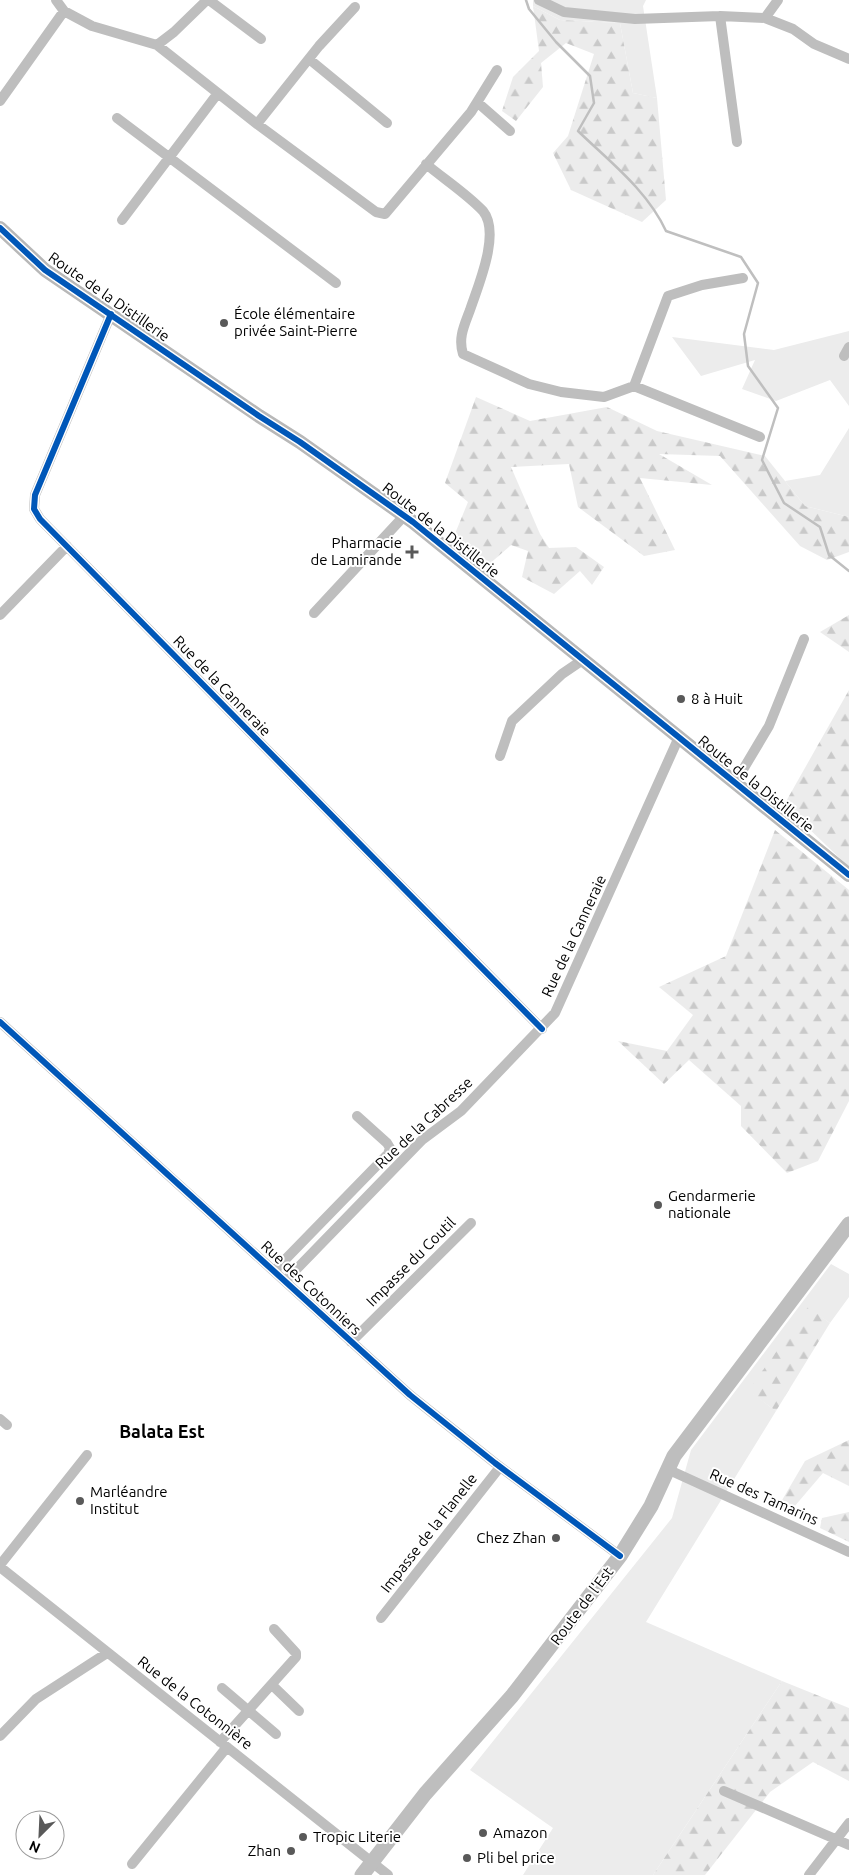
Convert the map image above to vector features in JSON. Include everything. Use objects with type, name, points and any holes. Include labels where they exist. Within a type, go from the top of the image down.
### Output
[{"type":"main road","name":"Route de l'Est","points":[[362,1875],[425,1794],[512,1696],[620,1556],[651,1506],[674,1456],[849,1224]]},
{"type":"street","points":[[56,0],[64,11],[92,26],[156,45],[257,124],[376,212],[385,214],[392,209],[426,164],[453,134],[477,102],[497,70]]},
{"type":"street","points":[[156,45],[174,32],[208,0],[260,39]]},
{"type":"street","points":[[539,0],[564,12],[626,18],[720,16],[765,18],[793,30],[814,44],[849,59]]},
{"type":"street","points":[[765,18],[778,0]]},
{"type":"street","points":[[257,124],[333,29],[355,7]]},
{"type":"street","points":[[0,101],[64,11]]},
{"type":"street","points":[[720,16],[737,142]]},
{"type":"street","points":[[310,59],[387,123]]},
{"type":"street","points":[[122,220],[218,93]]},
{"type":"street","points":[[477,102],[510,131]]},
{"type":"street","points":[[117,118],[336,283]]},
{"type":"street","points":[[426,164],[483,212],[490,226],[491,242],[459,343],[462,354],[529,384],[561,392],[604,397],[634,386],[760,437]]},
{"type":"street","name":"Route de la Distillerie","points":[[0,228],[45,270],[300,442],[404,516],[584,659],[849,875]]},
{"type":"street","points":[[634,386],[668,296],[702,284],[744,278]]},
{"type":"street","name":"Rue de la Canneraie","points":[[111,314],[35,495],[34,509],[67,546],[542,1028],[562,1002],[679,737]]},
{"type":"street","points":[[314,613],[404,516]]},
{"type":"street","points":[[0,615],[67,546]]},
{"type":"street","points":[[735,783],[769,726],[804,639]]},
{"type":"street","points":[[500,756],[512,721],[550,685],[584,659]]},
{"type":"street","name":"Rue des Cotonniers","points":[[1,1024],[410,1395],[500,1467],[620,1556]]},
{"type":"street","name":"Rue de la Cabresse","points":[[284,1281],[422,1140],[461,1111],[542,1028]]},
{"type":"street","points":[[274,1271],[388,1154],[390,1148],[357,1116]]},
{"type":"street","name":"Impasse du Coutil","points":[[351,1342],[471,1223]]},
{"type":"street","points":[[0,1566],[87,1455]]},
{"type":"street","name":"Impasse de la Flanelle","points":[[381,1618],[500,1467]]},
{"type":"street","name":"Rue des Tamarins","points":[[667,1469],[849,1552]]},
{"type":"street","name":"Rue de la Cotonnière","points":[[0,1566],[388,1875]]},
{"type":"street","points":[[132,1864],[250,1709],[296,1657],[296,1653],[274,1629]]},
{"type":"street","points":[[0,1736],[36,1700],[107,1653]]},
{"type":"street","points":[[272,1685],[300,1711]]},
{"type":"street","points":[[222,1688],[250,1709],[276,1734]]},
{"type":"street","points":[[724,1791],[849,1845]]},
{"type":"street","points":[[809,1875],[849,1823]]},
{"type":"green space","points":[[533,0],[646,0],[643,6],[657,98],[633,93],[620,23],[560,20],[533,6]]},
{"type":"green space","points":[[533,6],[560,20],[620,23],[633,93],[657,98],[666,200],[642,222],[571,190],[553,153],[568,136],[594,54],[566,43],[541,63],[543,87],[516,121],[502,111],[513,77],[539,51]]},
{"type":"green space","points":[[849,331],[849,406],[830,380],[776,401],[742,389],[755,360],[701,376],[672,337],[774,350]]},
{"type":"green space","points":[[476,397],[530,421],[607,407],[657,431],[765,456],[805,506],[849,517],[849,552],[827,560],[800,546],[720,456],[659,454],[712,485],[640,478],[675,550],[644,556],[578,507],[569,464],[511,467],[540,534],[549,548],[576,547],[604,567],[592,585],[580,571],[554,594],[522,577],[528,551],[511,545],[487,566],[452,541],[468,502],[445,483]]},
{"type":"green space","points":[[849,428],[849,517],[805,506],[785,481],[820,475]]},
{"type":"green space","points":[[849,615],[849,652],[820,632]]},
{"type":"green space","points":[[849,690],[849,867],[784,805]]},
{"type":"green space","points":[[775,830],[849,890],[849,1101],[818,1161],[787,1173],[741,1126],[741,1106],[689,1060],[664,1084],[618,1041],[667,1051],[693,1015],[659,987],[726,956]]},
{"type":"green space","points":[[831,1264],[849,1274],[849,1297],[830,1323],[808,1308],[749,1391],[776,1411],[646,1622],[782,1681],[653,1875],[523,1875],[553,1828],[470,1770],[672,1518],[691,1450]]},
{"type":"green space","points":[[808,1307],[830,1323],[776,1411],[748,1391]]},
{"type":"green space","points":[[849,1440],[849,1486],[823,1473],[788,1514],[778,1507],[805,1461]]},
{"type":"green space","points":[[849,1512],[849,1542],[820,1528],[822,1518]]},
{"type":"green space","points":[[782,1681],[849,1708],[849,1781],[813,1762],[770,1792],[705,1875],[653,1875]]},
{"type":"waterway","points":[[526,0],[529,9],[556,42],[590,76],[594,103],[578,131],[627,177],[649,202],[666,231],[741,257],[758,283],[744,334],[748,366],[778,408],[762,460],[784,503],[820,527],[829,555],[849,571]]},
{"type":"cycle path","points":[[0,228],[45,270],[300,442],[413,522],[849,875]]},
{"type":"cycle path","points":[[111,314],[35,495],[34,509],[40,519],[542,1029]]},
{"type":"cycle path","points":[[0,1022],[410,1395],[495,1463],[620,1556]]},
{"type":"place","name":"École élémentaire privée Saint-Pierre","points":[[224,323]]},
{"type":"place","name":"Pharmacie de Lamirande","points":[[412,552]]},
{"type":"place","name":"8 à Huit","points":[[681,699]]},
{"type":"place","name":"Gendarmerie nationale","points":[[658,1205]]},
{"type":"place","name":"Marléandre Institut","points":[[80,1501]]},
{"type":"place","name":"Chez Zhan","points":[[556,1538]]},
{"type":"place","name":"Amazon","points":[[483,1833]]},
{"type":"place","name":"Tropic Literie","points":[[303,1837]]},
{"type":"place","name":"Zhan","points":[[291,1851]]},
{"type":"place","name":"Pli bel price","points":[[467,1858]]},
{"type":"district","name":"Balata Est","points":[[162,1432]]}]
